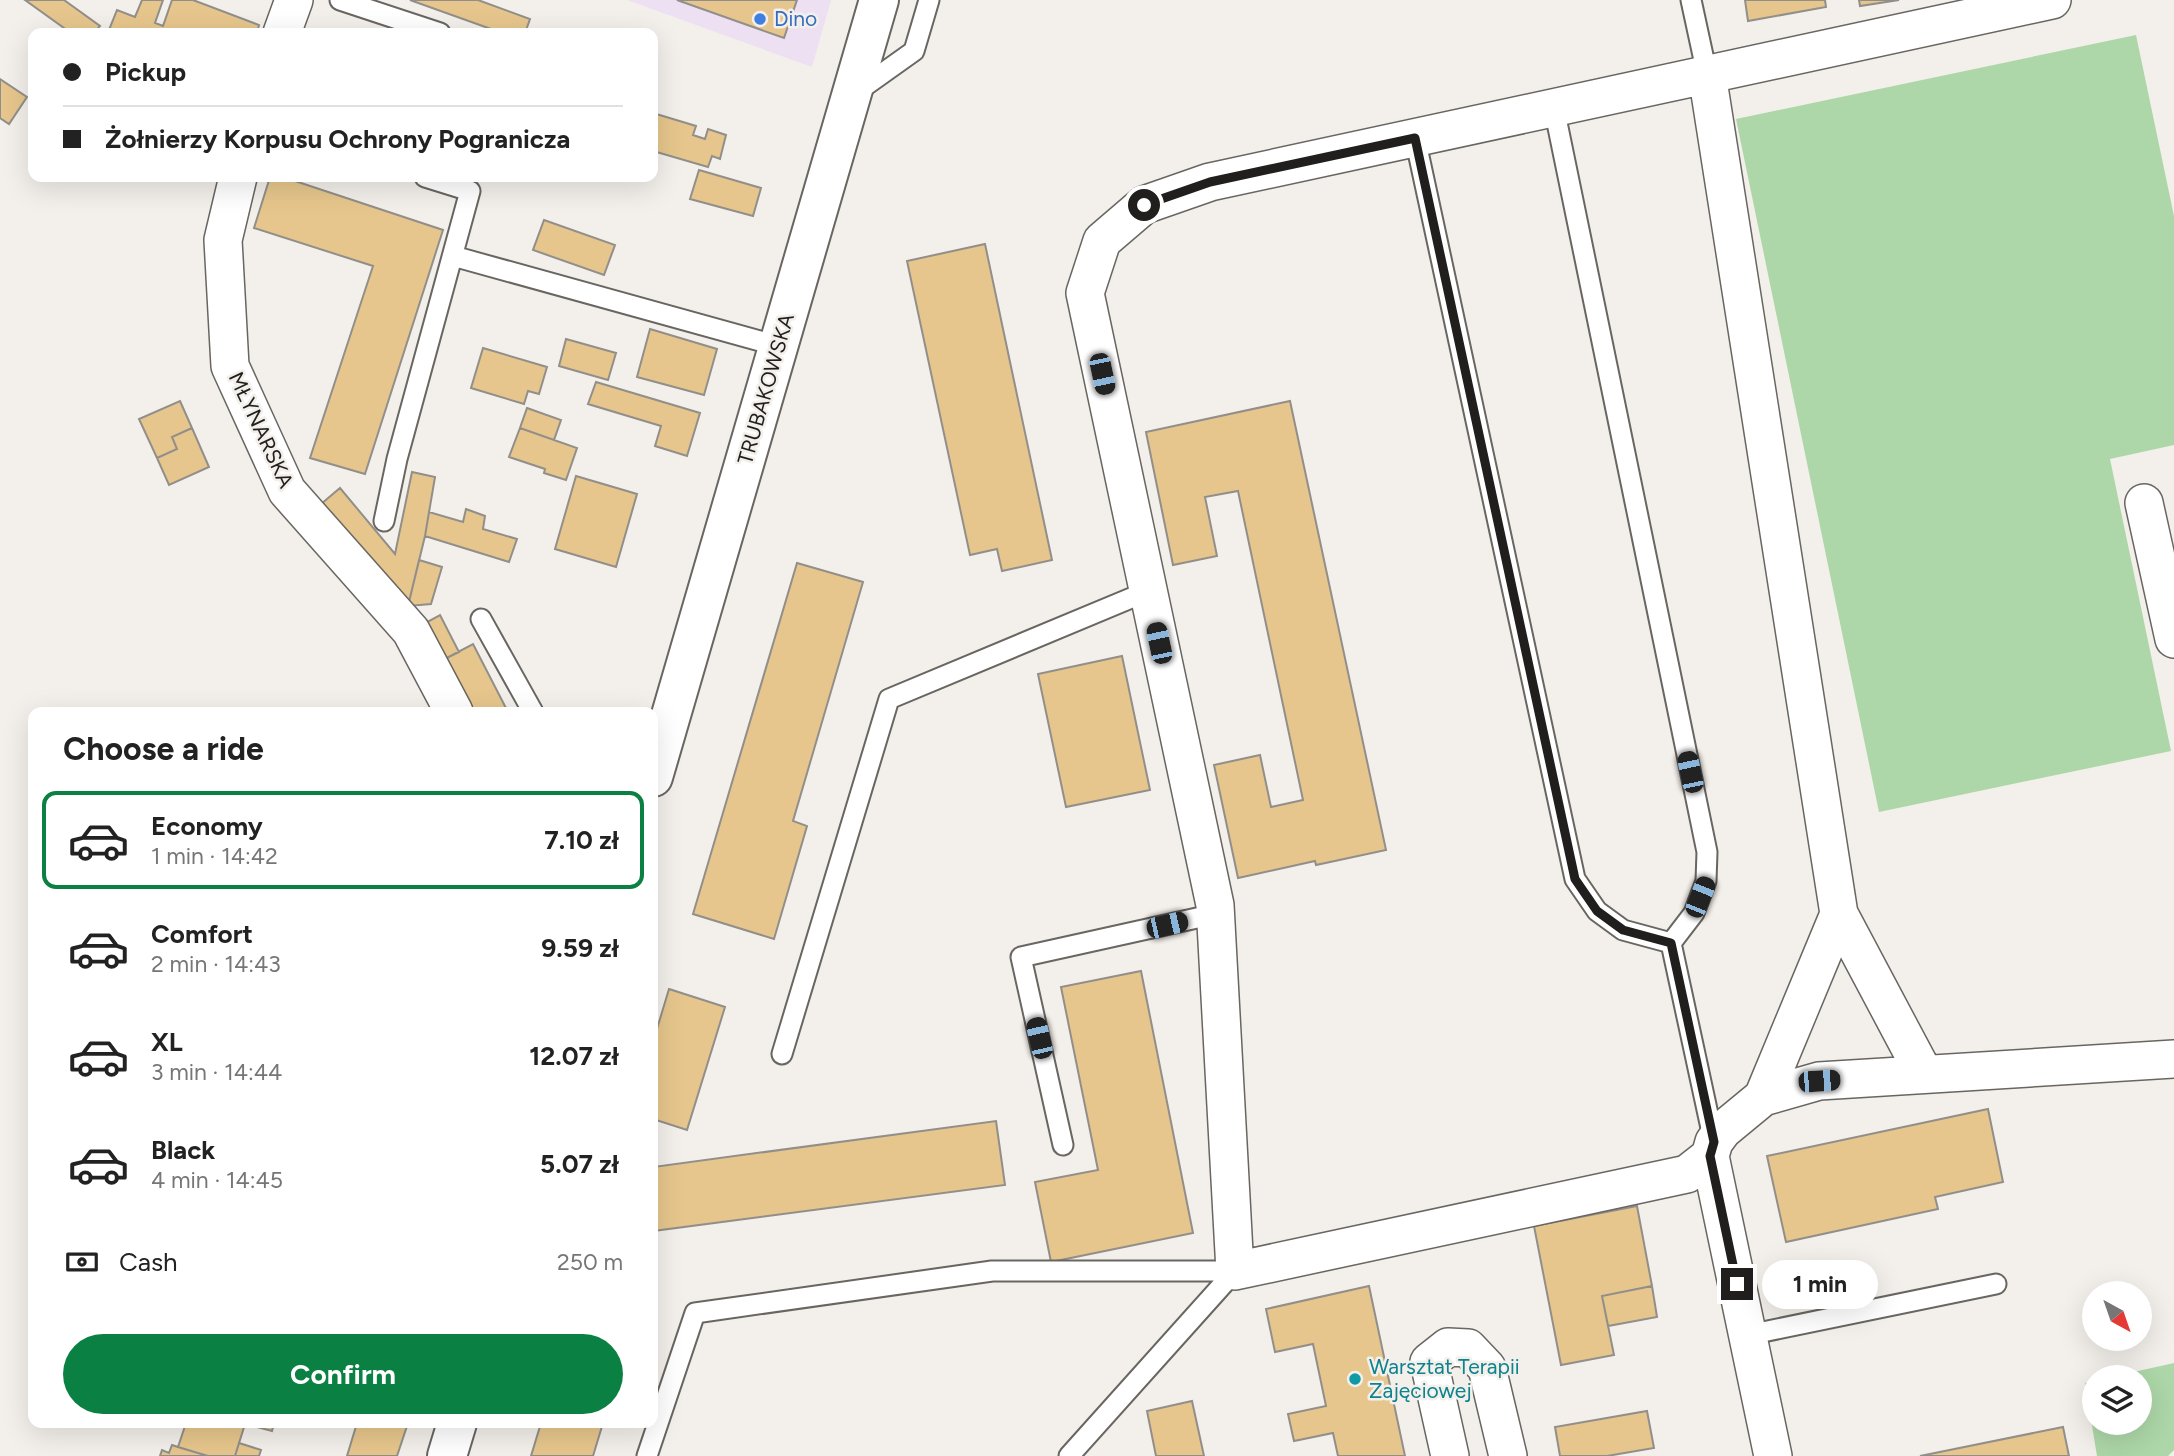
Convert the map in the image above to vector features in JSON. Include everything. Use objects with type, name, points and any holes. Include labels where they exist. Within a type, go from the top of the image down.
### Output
[{"type":"street","points":[[284,28],[294,0]]},
{"type":"street","name":"TRUBAKOWSKA","points":[[658,760],[879,0]]},
{"type":"street","points":[[2052,0],[1210,182],[1144,205],[1102,241],[1085,293],[1215,914],[1235,1271],[1687,1174],[1712,1149],[1723,1130],[1763,1097],[1819,1081],[2174,1059]]},
{"type":"street","points":[[1707,74],[1839,914],[1924,1074]]},
{"type":"street","name":"MŁYNARSKA","points":[[237,182],[223,240],[230,366],[287,491],[411,631],[451,707]]},
{"type":"street","points":[[2144,503],[2174,639]]},
{"type":"street","points":[[1763,1097],[1839,914]]},
{"type":"street","points":[[1712,1149],[1773,1456]]},
{"type":"street","points":[[1450,1456],[1429,1363],[1448,1347],[1468,1348],[1487,1368],[1507,1456]]},
{"type":"street","points":[[447,1456],[455,1428]]},
{"type":"lane","points":[[340,0],[425,28]]},
{"type":"lane","points":[[851,96],[914,51],[929,0]]},
{"type":"lane","points":[[1691,0],[1707,74]]},
{"type":"lane","points":[[1554,108],[1707,852],[1706,881],[1694,913],[1671,943],[1712,1149]]},
{"type":"lane","points":[[1415,138],[1575,879],[1597,911],[1623,930],[1671,943]]},
{"type":"lane","points":[[384,521],[397,459],[472,184]]},
{"type":"lane","points":[[453,256],[778,346]]},
{"type":"lane","points":[[782,1054],[889,699],[1148,591]]},
{"type":"lane","points":[[481,619],[530,707]]},
{"type":"lane","points":[[1063,1145],[1021,957],[1215,914]]},
{"type":"lane","points":[[658,1423],[695,1313],[992,1271],[1235,1271]]},
{"type":"lane","points":[[1069,1456],[1235,1271]]},
{"type":"lane","points":[[1748,1335],[1996,1284]]},
{"type":"lane","points":[[647,1456],[656,1428]]},
{"type":"shaded area","points":[[627,0],[831,0],[812,67]]},
{"type":"green space","points":[[2136,35],[2174,216],[2174,445],[2110,459],[2171,751],[1879,812],[1736,119]]},
{"type":"green space","points":[[2174,1363],[2174,1450],[2168,1456],[2097,1456],[2094,1435],[2152,1435],[2152,1368]]},
{"type":"building","points":[[25,0],[64,0],[100,26],[64,28]]},
{"type":"building","points":[[142,0],[163,0],[155,23],[163,26],[172,0],[193,0],[259,25],[258,28],[110,28],[117,10],[135,17]]},
{"type":"building","points":[[410,0],[478,0],[530,19],[527,28],[488,28]]},
{"type":"building","name":"Dino","points":[[677,0],[797,0],[784,38]]},
{"type":"building","points":[[1745,0],[1825,0],[1826,7],[1748,21]]},
{"type":"building","points":[[1859,0],[1899,0],[1860,6]]},
{"type":"building","points":[[0,79],[27,97],[9,124],[0,118]]},
{"type":"building","points":[[658,115],[696,126],[693,135],[705,139],[708,129],[726,135],[720,159],[712,156],[708,167],[658,152]]},
{"type":"building","points":[[699,170],[761,188],[753,216],[690,199]]},
{"type":"building","points":[[268,182],[298,182],[443,230],[365,474],[310,458],[373,266],[254,228]]},
{"type":"building","points":[[544,220],[615,245],[604,275],[533,250]]},
{"type":"building","points":[[985,244],[1052,560],[1002,571],[997,549],[970,555],[907,261]]},
{"type":"building","points":[[650,329],[717,349],[704,395],[637,377]]},
{"type":"building","points":[[566,339],[616,353],[608,380],[559,366]]},
{"type":"building","points":[[483,348],[547,367],[539,394],[528,391],[524,404],[471,388]]},
{"type":"building","points":[[596,382],[700,413],[687,456],[655,446],[661,426],[588,404]]},
{"type":"building","points":[[180,401],[192,428],[172,437],[177,449],[157,458],[139,419]]},
{"type":"building","points":[[1290,401],[1386,850],[1316,865],[1315,861],[1238,878],[1214,765],[1260,755],[1271,807],[1303,800],[1238,491],[1205,497],[1217,556],[1173,565],[1146,432]]},
{"type":"building","points":[[527,408],[561,420],[554,440],[520,428]]},
{"type":"building","points":[[192,428],[209,467],[169,485],[157,458],[177,449],[172,437]]},
{"type":"building","points":[[520,428],[577,448],[566,480],[544,473],[545,469],[509,457]]},
{"type":"building","points":[[412,472],[435,477],[425,536],[408,606],[321,504],[340,488],[395,554]]},
{"type":"building","points":[[576,476],[637,494],[616,567],[555,549]]},
{"type":"building","points":[[466,509],[485,516],[483,529],[517,539],[509,562],[425,536],[429,512],[463,522]]},
{"type":"building","points":[[419,560],[442,567],[431,604],[408,606]]},
{"type":"building","points":[[797,563],[863,582],[793,821],[807,826],[774,939],[693,914]]},
{"type":"building","points":[[440,615],[459,652],[439,662],[420,626]]},
{"type":"building","points":[[473,644],[505,707],[463,707],[439,662]]},
{"type":"building","points":[[1122,656],[1150,790],[1066,807],[1038,674]]},
{"type":"building","points":[[1141,971],[1193,1233],[1051,1262],[1035,1182],[1098,1170],[1061,987]]},
{"type":"building","points":[[669,989],[725,1007],[687,1130],[658,1121],[658,1025]]},
{"type":"building","points":[[1988,1109],[2003,1182],[1935,1197],[1938,1209],[1786,1242],[1767,1156]]},
{"type":"building","points":[[996,1121],[1005,1185],[658,1230],[658,1166]]},
{"type":"building","points":[[1637,1206],[1652,1286],[1602,1296],[1614,1355],[1561,1365],[1534,1226]]},
{"type":"building","name":"Warsztat Terapii Zajęciowej","points":[[1369,1286],[1405,1456],[1338,1456],[1333,1433],[1294,1441],[1288,1414],[1326,1406],[1313,1344],[1275,1352],[1266,1309]]},
{"type":"building","points":[[1652,1286],[1657,1317],[1608,1326],[1602,1296]]},
{"type":"building","points":[[1192,1401],[1204,1456],[1156,1456],[1147,1411]]},
{"type":"building","points":[[1647,1411],[1654,1448],[1607,1456],[1560,1456],[1555,1427]]},
{"type":"building","points":[[2063,1427],[2069,1456],[1920,1456]]},
{"type":"building","points":[[184,1428],[244,1428],[235,1456],[208,1456],[178,1447]]},
{"type":"building","points":[[355,1428],[406,1428],[397,1456],[347,1456]]},
{"type":"building","points":[[539,1428],[601,1428],[593,1456],[531,1456]]},
{"type":"building","points":[[239,1443],[261,1450],[259,1456],[235,1456]]},
{"type":"building","points":[[172,1445],[208,1456],[160,1456],[162,1450],[169,1453]]},
{"type":"place","name":"Dino","points":[[760,19]]},
{"type":"place","name":"Warsztat Terapii Zajęciowej","points":[[1355,1379]]},
{"type":"route","points":[[1144,205],[1210,182],[1415,138],[1575,879],[1597,911],[1623,930],[1671,943],[1714,1142],[1710,1156],[1737,1284]]}]
